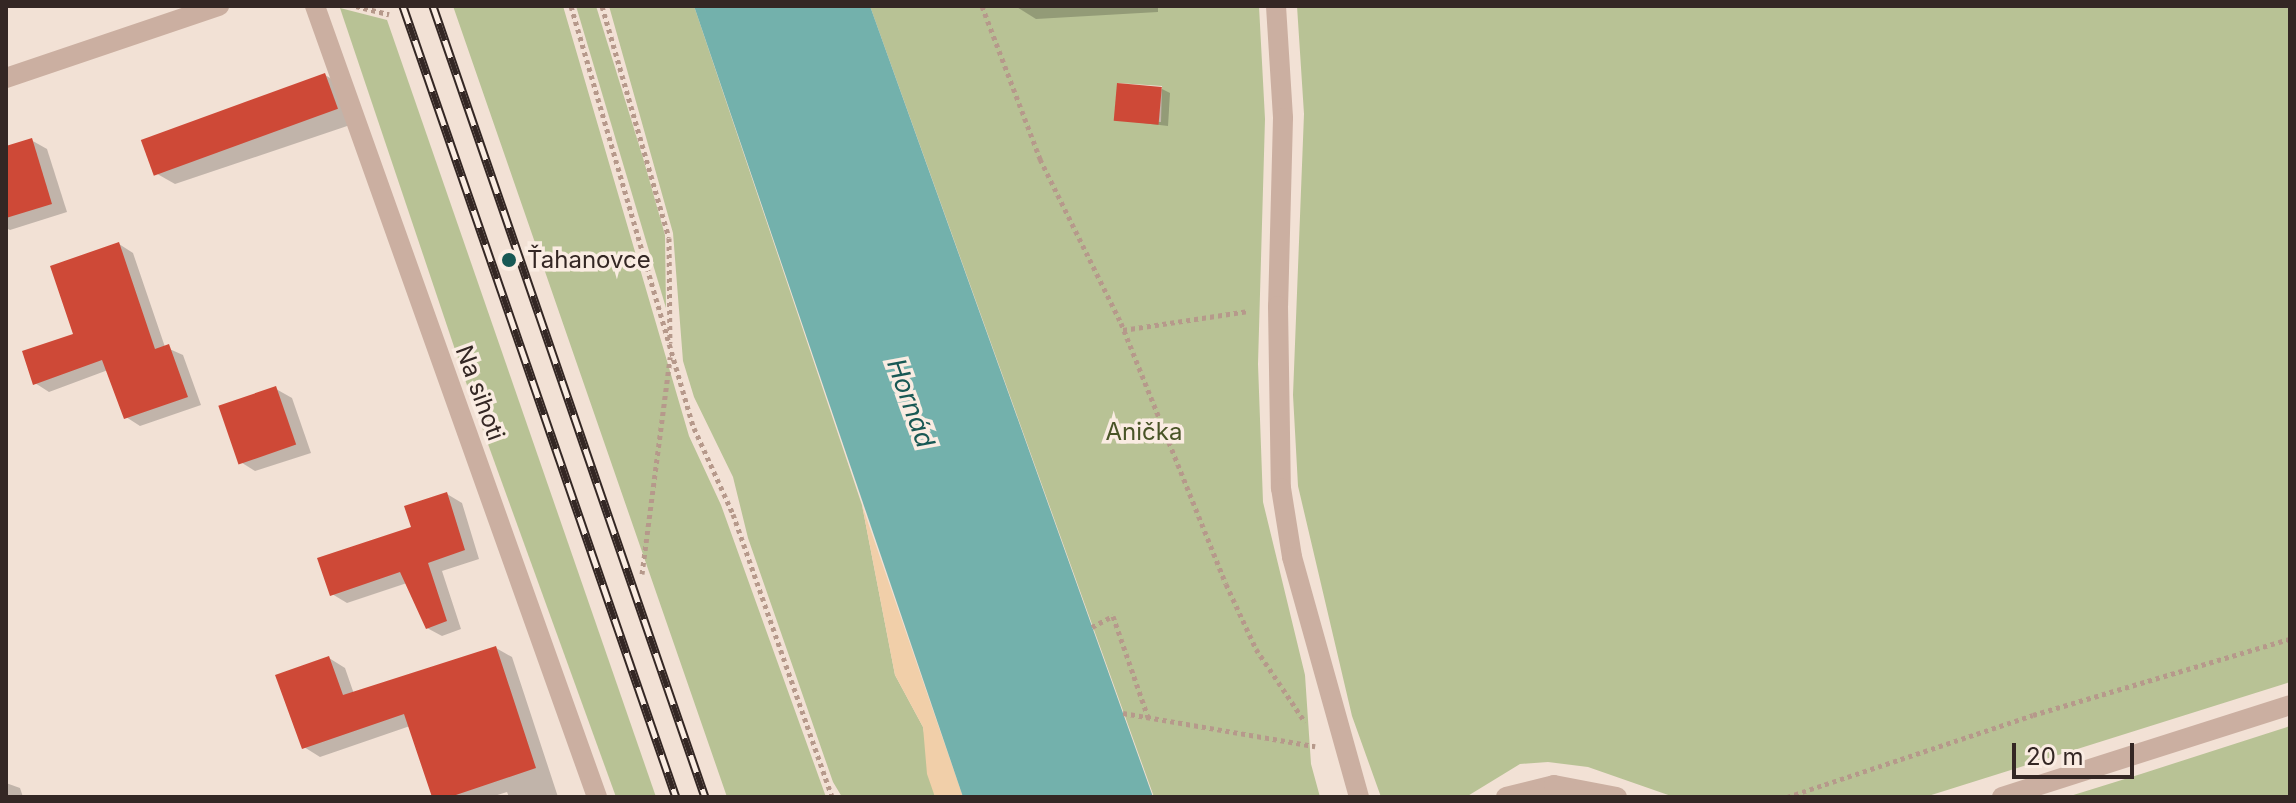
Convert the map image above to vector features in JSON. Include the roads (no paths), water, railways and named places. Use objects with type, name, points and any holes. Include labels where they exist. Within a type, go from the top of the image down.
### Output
[{"type":"street","points":[[6,78],[219,6]]},
{"type":"street","name":"Na sihoti","points":[[315,6],[597,797]]},
{"type":"street","points":[[1276,6],[1283,118],[1278,306],[1285,522],[1359,797]]},
{"type":"street","points":[[2002,797],[2290,705]]},
{"type":"street","points":[[1506,797],[1554,785],[1617,797]]},
{"type":"water","name":"Hornád","points":[[694,6],[870,6],[1153,797],[963,797]]},
{"type":"railway","points":[[403,6],[676,797]]},
{"type":"railway","points":[[433,6],[705,797]]},
{"type":"place","name":"Ťahanovce","points":[[509,260]]},
{"type":"park label","name":"Anička","points":[[1144,432]]}]
